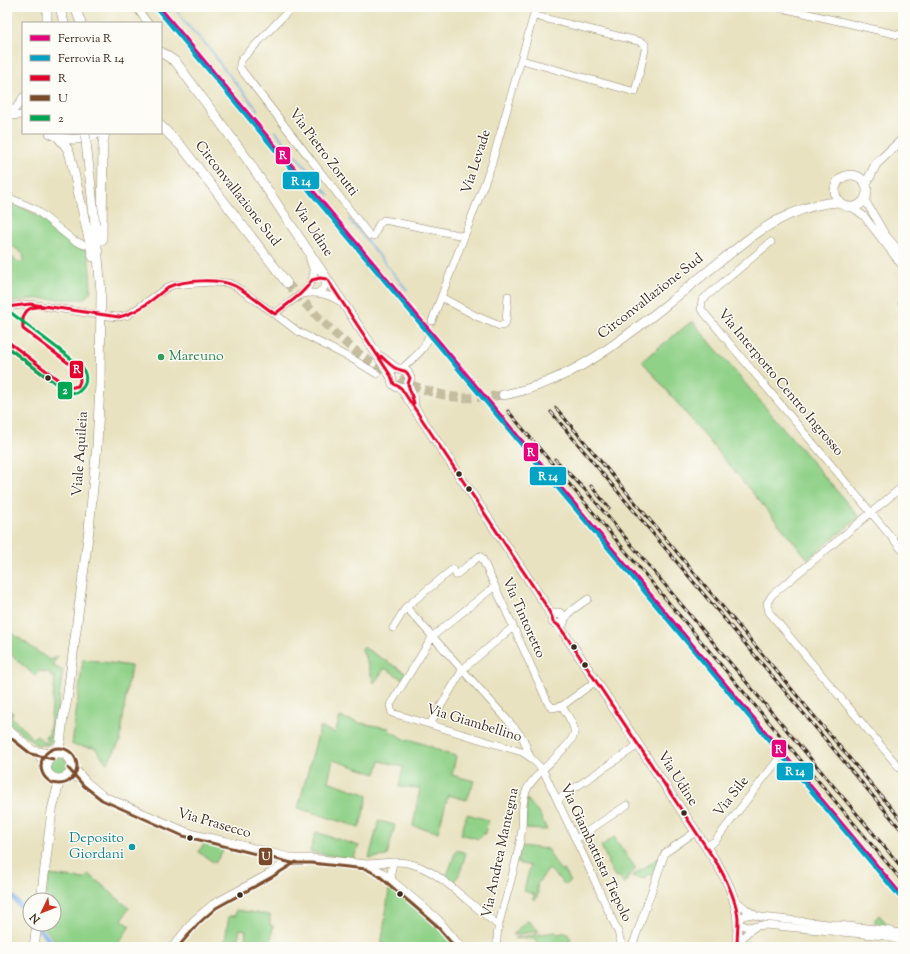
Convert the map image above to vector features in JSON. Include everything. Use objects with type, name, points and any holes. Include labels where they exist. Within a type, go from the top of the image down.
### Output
[{"type":"main road","points":[[47,7],[48,22]]},
{"type":"main road","points":[[60,7],[64,22]]},
{"type":"main road","points":[[75,7],[81,22]]},
{"type":"main road","name":"Via Udine","points":[[162,53],[176,62],[234,139],[375,352],[399,371],[394,384],[397,387],[404,386],[418,413],[545,604],[559,619],[566,636],[706,847],[726,879],[733,897],[738,922],[737,946]]},
{"type":"main road","name":"Circonvallazione Sud","points":[[162,127],[186,151],[287,282]]},
{"type":"main road","name":"Viale Aquileia","points":[[47,768],[50,756],[54,754],[60,743],[67,700],[89,529],[97,446],[100,389],[101,291],[85,134]]},
{"type":"main road","points":[[54,135],[66,139],[82,139],[95,134]]},
{"type":"main road","points":[[101,291],[103,142],[105,134]]},
{"type":"main road","points":[[54,135],[67,148],[70,155],[101,291]]},
{"type":"main road","points":[[857,176],[876,164],[903,139]]},
{"type":"main road","points":[[834,190],[839,202],[845,207],[852,208],[860,205],[865,200],[867,192],[866,184],[876,164]]},
{"type":"main road","points":[[809,208],[826,198],[834,190],[840,179],[849,175],[857,176],[866,184]]},
{"type":"main road","points":[[809,208],[839,202]]},
{"type":"main road","name":"Circonvallazione Sud","points":[[503,395],[547,382],[588,362],[626,337],[756,233],[774,223],[809,208]]},
{"type":"main road","points":[[399,371],[410,378],[404,386]]},
{"type":"main road","name":"Viale Aquileia","points":[[67,700],[66,739],[71,761]]},
{"type":"main road","points":[[47,768],[55,778],[62,778],[70,773],[71,761],[62,753],[54,754]]},
{"type":"main road","points":[[42,892],[52,810],[52,787],[47,768]]},
{"type":"main road","points":[[52,810],[62,778]]},
{"type":"main road","points":[[35,943],[37,932]]},
{"type":"street","points":[[136,7],[147,22]]},
{"type":"street","name":"Via Pietro Zorutti","points":[[292,7],[242,59],[240,68],[370,236],[374,236],[380,224],[384,220],[464,236]]},
{"type":"street","name":"Via Levade","points":[[432,322],[440,297],[491,166],[535,16],[536,7]]},
{"type":"street","points":[[778,7],[903,36]]},
{"type":"street","points":[[522,60],[635,92],[645,50],[645,44],[535,16]]},
{"type":"street","points":[[7,115],[16,108],[22,99]]},
{"type":"street","points":[[7,115],[22,116]]},
{"type":"street","points":[[7,197],[35,209],[74,240],[84,245]]},
{"type":"street","points":[[865,200],[884,234],[903,256]]},
{"type":"street","points":[[852,208],[864,216],[903,266]]},
{"type":"street","name":"Via Interporto Centro Ingrosso","points":[[771,242],[702,300],[701,308],[903,551]]},
{"type":"street","points":[[275,314],[289,301],[302,294],[308,288],[312,280],[314,272],[306,247]]},
{"type":"street","points":[[312,280],[320,278],[327,279],[324,288],[319,292]]},
{"type":"street","points":[[108,316],[119,317],[128,315],[173,285],[211,282],[228,283],[235,286],[297,331],[354,360],[377,374]]},
{"type":"street","points":[[302,294],[319,292],[333,297],[344,304]]},
{"type":"street","points":[[440,297],[476,316],[500,326],[504,326],[506,322],[508,296]]},
{"type":"street","points":[[7,307],[27,304],[93,314]]},
{"type":"street","points":[[399,371],[410,360],[416,358],[422,351],[429,335]]},
{"type":"street","points":[[903,486],[772,595],[767,603],[769,612],[903,772]]},
{"type":"street","name":"Via Tintoretto","points":[[406,607],[480,556],[484,560],[513,628],[548,703],[552,708],[562,706]]},
{"type":"street","points":[[433,636],[495,586]]},
{"type":"street","points":[[559,619],[588,598]]},
{"type":"street","points":[[393,628],[406,607],[523,738],[530,757]]},
{"type":"street","points":[[430,724],[463,670],[513,628]]},
{"type":"street","name":"Via Giambellino","points":[[433,636],[390,705],[392,713],[522,752],[530,757],[543,770]]},
{"type":"street","points":[[562,706],[596,682]]},
{"type":"street","name":"Via Andrea Mantegna","points":[[497,947],[496,934],[520,842],[523,805],[526,790],[569,742],[574,734],[573,726],[562,706]]},
{"type":"street","points":[[7,728],[33,750],[47,768]]},
{"type":"street","points":[[557,800],[638,745]]},
{"type":"street","points":[[33,750],[54,754]]},
{"type":"street","name":"Via Prasecco","points":[[71,761],[87,782],[104,796],[185,831],[293,858],[311,858],[367,864],[402,861],[428,871],[442,879],[498,926]]},
{"type":"street","name":"Via Sile","points":[[706,847],[715,841],[777,761]]},
{"type":"street","name":"Via Giambattista Tiepolo","points":[[543,770],[608,909],[622,947]]},
{"type":"street","name":"Via Prasecco","points":[[62,778],[76,778],[87,782]]},
{"type":"street","points":[[576,839],[627,805]]},
{"type":"street","points":[[632,947],[665,853],[695,832]]},
{"type":"street","points":[[172,947],[194,920],[213,904],[270,873],[293,858]]},
{"type":"street","points":[[392,880],[391,873],[393,862]]},
{"type":"street","name":"Via Prasecco","points":[[367,864],[378,869],[438,918],[462,947]]},
{"type":"street","points":[[733,897],[747,910],[757,916]]},
{"type":"street","points":[[903,934],[886,930],[861,931],[759,925],[744,926],[738,922],[746,915],[751,914],[861,931],[903,941]]},
{"type":"street","points":[[737,946],[748,932],[759,925]]},
{"type":"green space","points":[[7,200],[37,215],[86,251],[88,254],[91,289],[89,294],[83,299],[31,299],[7,303],[7,274],[9,271],[7,270],[7,253],[19,263],[23,261],[24,257],[23,254],[10,244],[7,248]]},
{"type":"green space","points":[[692,321],[859,517],[808,559],[642,361]]},
{"type":"green space","points":[[7,629],[49,660],[58,656],[52,665],[63,671],[53,739],[48,745],[37,745],[7,722],[7,714],[10,711],[13,713],[11,716],[33,739],[37,736],[45,743],[48,740],[45,736],[49,736],[55,677],[51,677],[50,673],[40,671],[35,676],[7,651]]},
{"type":"green space","points":[[363,647],[406,673],[402,679],[385,668],[374,683],[362,649]]},
{"type":"green space","points":[[83,659],[131,666],[120,742],[107,763],[95,748],[72,745]]},
{"type":"green space","points":[[340,717],[360,723],[389,728],[390,731],[408,741],[409,739],[444,753],[456,756],[452,775],[474,781],[467,800],[448,795],[438,832],[413,826],[420,788],[399,787],[403,767],[380,761],[376,774],[333,760],[328,781],[368,795],[360,826],[358,827],[298,808],[320,727],[335,733]]},
{"type":"green space","points":[[59,757],[65,760],[68,766],[65,772],[59,775],[53,772],[50,766],[53,760]]},
{"type":"green space","points":[[527,799],[539,813],[547,830],[525,829]]},
{"type":"green space","points":[[467,814],[488,820],[485,833],[479,839],[461,834]]},
{"type":"green space","points":[[379,821],[395,825],[387,856],[369,858]]},
{"type":"green space","points":[[316,832],[359,846],[353,859],[310,852]]},
{"type":"green space","points":[[614,837],[636,869],[630,874],[624,885],[619,876],[616,878],[607,862],[608,861],[601,846]]},
{"type":"green space","points":[[207,840],[227,845],[215,863],[198,852]]},
{"type":"green space","points":[[521,846],[547,849],[560,870],[564,870],[570,882],[565,885],[549,869],[537,884],[538,894],[535,900],[533,899],[534,894],[524,891],[530,866],[517,863]]},
{"type":"green space","points":[[456,850],[466,853],[460,873],[453,884],[446,879]]},
{"type":"green space","points":[[659,859],[655,876],[647,874],[645,879],[632,876]]},
{"type":"green space","points":[[89,874],[129,908],[122,920],[130,926],[117,947],[60,947],[48,932],[62,932],[62,892],[47,892],[49,875],[85,879]]},
{"type":"green space","points":[[390,883],[439,925],[458,947],[381,947]]},
{"type":"green space","points":[[236,910],[270,915],[270,925],[273,926],[270,947],[249,946],[247,944],[248,941],[245,940],[246,930],[240,929],[238,939],[236,939],[234,947],[224,947],[229,916],[235,916]]},
{"type":"green space","points":[[879,915],[888,925],[887,926],[878,925],[875,923],[875,919]]},
{"type":"green space","points":[[527,920],[539,931],[513,935]]},
{"type":"green space","points":[[555,932],[558,934],[566,932],[571,939],[564,947],[540,947],[534,939],[514,938]]},
{"type":"waterway","points":[[174,7],[188,26],[212,51],[221,65],[258,110]]},
{"type":"waterway","points":[[275,131],[329,195]]},
{"type":"waterway","points":[[349,219],[407,290]]},
{"type":"waterway","points":[[7,890],[22,908]]},
{"type":"waterway","points":[[42,932],[55,947]]},
{"type":"tunnel","points":[[287,283],[341,339],[383,370],[405,382],[429,391],[461,398],[503,395]]},
{"type":"tunnel","points":[[429,335],[432,321]]},
{"type":"railway","points":[[556,408],[903,822]]},
{"type":"railway","points":[[508,411],[903,882]]},
{"type":"railway","points":[[551,412],[903,832]]},
{"type":"railway","points":[[555,459],[588,493],[903,869]]},
{"type":"railway","points":[[591,486],[609,508]]},
{"type":"rail line","name":"R","points":[[159,7],[903,897]]},
{"type":"transit line","points":[[158,10],[899,896]]},
{"type":"transit line","name":"R","points":[[7,307],[30,304],[119,317],[139,309],[168,287],[192,281],[211,281],[228,283],[235,286],[275,314],[300,294],[312,280],[320,278],[327,279],[391,376],[394,384],[401,388],[545,604],[553,622],[558,625],[566,636],[718,865],[731,890],[737,911],[737,947]]},
{"type":"transit line","name":"R","points":[[7,341],[69,388],[78,386],[80,381],[79,371],[23,329],[23,318],[27,311],[34,307],[45,307]]},
{"type":"transit line","name":"2","points":[[7,347],[67,392],[77,393],[85,384],[86,378],[82,367],[10,312]]},
{"type":"transit line","name":"U","points":[[7,347],[49,379]]},
{"type":"transit line","name":"R","points":[[381,356],[393,367],[407,373],[410,378],[408,384],[414,403]]},
{"type":"transit line","name":"U","points":[[7,735],[31,754],[53,759]]},
{"type":"transit line","name":"U","points":[[63,748],[72,753],[76,759],[77,766],[76,773],[72,779],[63,784],[55,784],[46,779],[42,773],[41,762],[46,753],[52,749],[63,748]]},
{"type":"transit line","name":"U","points":[[68,768],[84,786],[102,800],[183,836],[292,863],[311,863],[366,869],[379,876],[434,923],[455,947]]},
{"type":"transit line","name":"U","points":[[178,947],[198,924],[216,908],[296,862]]},
{"type":"place","name":"Mareuno","points":[[161,357]]},
{"type":"place","name":"Deposito Giordani","points":[[132,847]]}]
